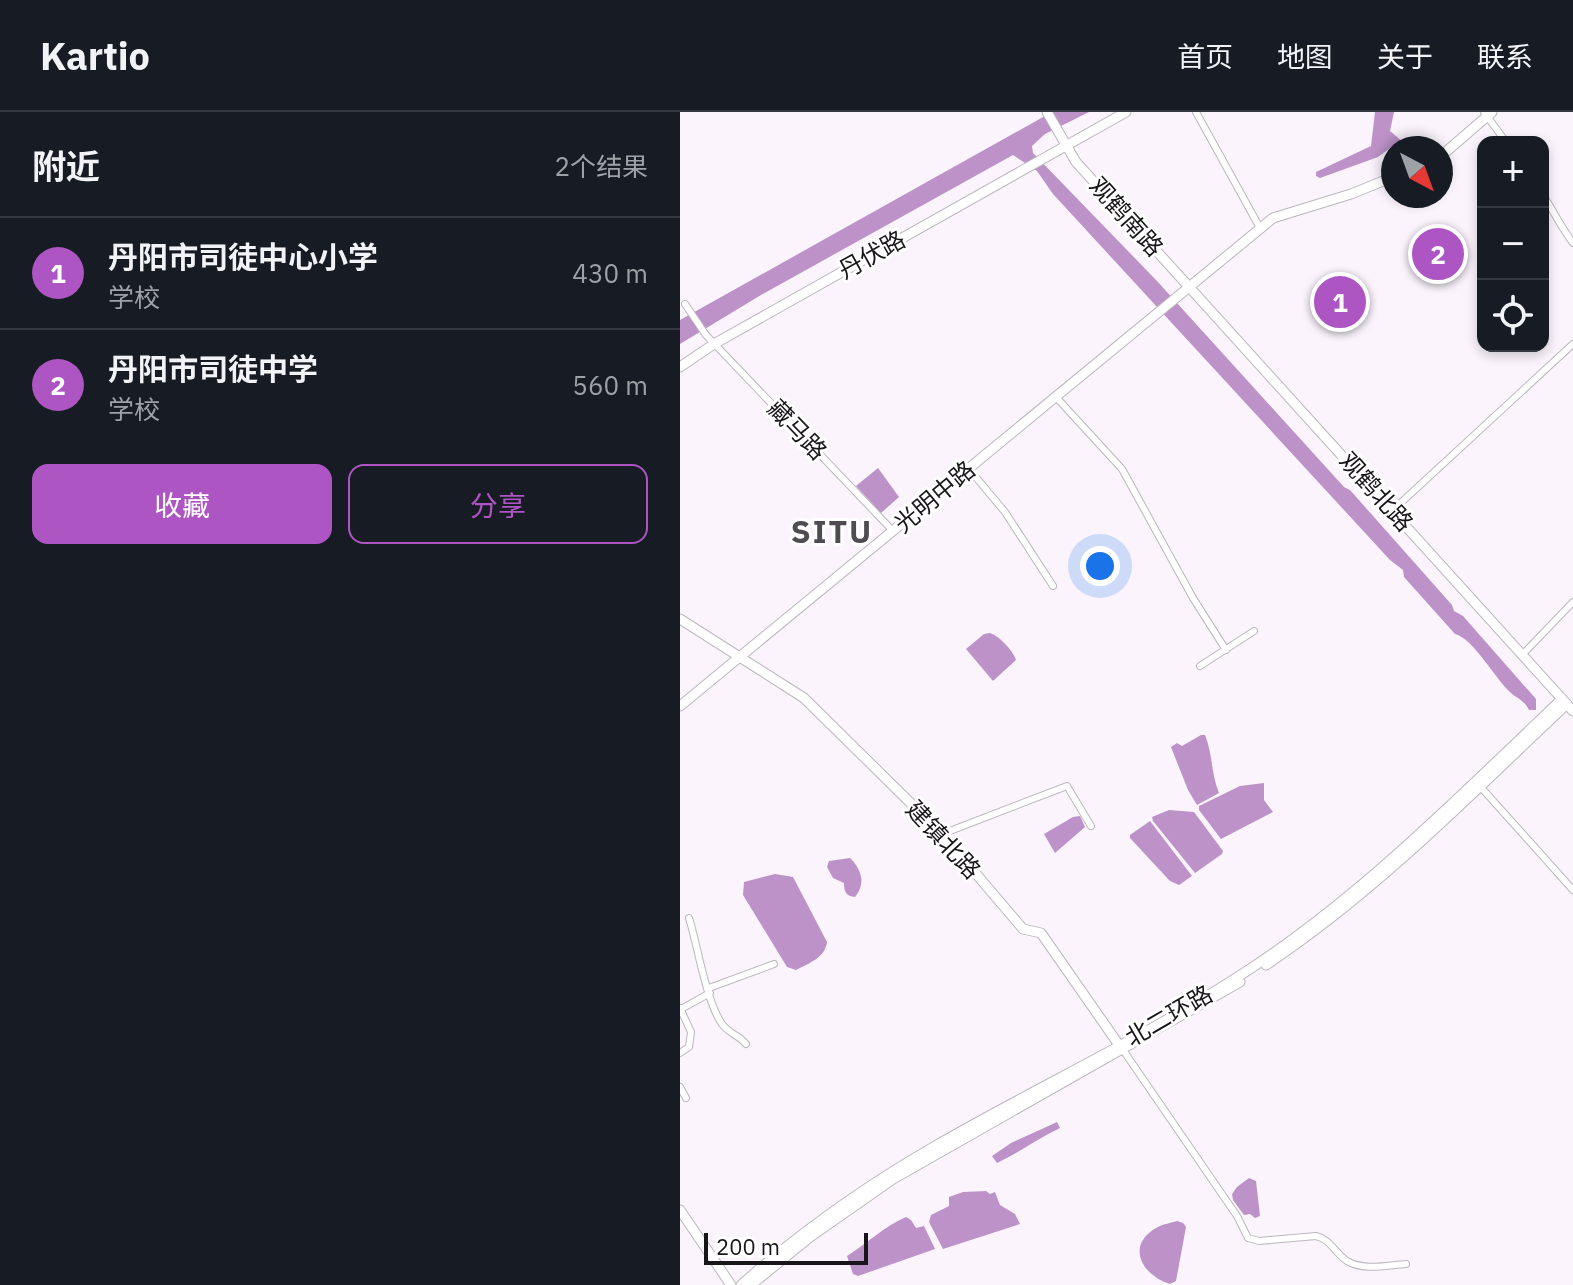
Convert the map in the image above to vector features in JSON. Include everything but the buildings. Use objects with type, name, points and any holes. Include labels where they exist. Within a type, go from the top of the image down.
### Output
[{"type":"street","name":"观鹤南路","points":[[1047,112],[1076,162],[1189,286]]},
{"type":"street","name":"丹伏路","points":[[680,367],[714,344],[1126,112]]},
{"type":"street","points":[[1196,112],[1260,228]]},
{"type":"street","points":[[1453,145],[1488,114],[1502,136]]},
{"type":"street","name":"光明中路","points":[[680,706],[1273,218],[1381,182]]},
{"type":"street","points":[[1549,204],[1557,216],[1557,223],[1573,243]]},
{"type":"street","name":"观鹤北路","points":[[1189,286],[1523,654],[1566,705],[1573,720]]},
{"type":"street","name":"藏马路","points":[[687,306],[714,344],[893,531]]},
{"type":"street","points":[[1393,510],[1573,344]]},
{"type":"street","points":[[1056,397],[1122,469],[1193,598],[1226,650]]},
{"type":"street","points":[[969,469],[1005,512],[1053,586]]},
{"type":"street","points":[[1523,654],[1573,602]]},
{"type":"street","name":"建镇北路","points":[[680,619],[804,698],[942,834],[1023,929],[1041,933],[1121,1047]]},
{"type":"street","points":[[1200,666],[1254,631]]},
{"type":"street","name":"北二环路","points":[[751,1285],[810,1237],[893,1179],[1213,992],[1291,940],[1382,868],[1566,705]]},
{"type":"street","points":[[1478,784],[1573,890]]},
{"type":"street","points":[[942,834],[1067,786],[1091,826]]},
{"type":"street","points":[[689,918],[713,1009],[727,1030],[746,1044]]},
{"type":"street","points":[[680,1053],[689,1047],[691,1032],[680,1009],[710,990],[774,964]]},
{"type":"street","points":[[1121,1047],[1237,1216],[1248,1238],[1259,1241],[1316,1236],[1323,1238],[1354,1264],[1406,1264]]},
{"type":"street","name":"北二环路","points":[[741,1285],[806,1232],[889,1174],[1121,1047]]},
{"type":"street","points":[[680,1087],[686,1098]]},
{"type":"street","points":[[680,1210],[731,1285]]},
{"type":"shaded area","points":[[1052,112],[1089,112],[1045,134],[1032,146],[1033,153],[1157,281],[1350,490],[1454,611],[1463,616],[1536,699],[1536,710],[1529,710],[1505,687],[1470,643],[1455,634],[1404,577],[1403,570],[1390,560],[1053,194],[1037,171],[1013,155],[761,295],[680,344],[680,320]]},
{"type":"shaded area","points":[[1375,112],[1394,112],[1390,131],[1396,136],[1381,136],[1381,155],[1320,178],[1316,176],[1316,172],[1371,146]]},
{"type":"shaded area","points":[[878,468],[899,497],[881,513],[856,486]]},
{"type":"shaded area","points":[[990,633],[1005,644],[1016,660],[993,681],[966,649],[984,634]]},
{"type":"shaded area","points":[[1205,735],[1208,742],[1219,793],[1197,805],[1171,747],[1177,743],[1182,746]]},
{"type":"shaded area","points":[[1264,783],[1264,800],[1273,812],[1221,839],[1199,806],[1240,786]]},
{"type":"shaded area","points":[[1169,810],[1194,812],[1223,851],[1222,854],[1195,873],[1153,821],[1152,817]]},
{"type":"shaded area","points":[[1080,816],[1085,827],[1055,853],[1044,834]]},
{"type":"shaded area","points":[[1150,821],[1192,876],[1179,885],[1170,881],[1130,838]]},
{"type":"shaded area","points":[[850,858],[861,877],[861,887],[855,897],[846,893],[844,883],[833,878],[827,867],[829,861]]},
{"type":"shaded area","points":[[775,874],[793,877],[827,942],[820,956],[796,970],[787,967],[743,895],[744,882]]},
{"type":"shaded area","points":[[1057,1122],[1060,1128],[1005,1159],[997,1163],[992,1156],[1011,1143]]},
{"type":"shaded area","points":[[1249,1178],[1256,1181],[1260,1216],[1255,1218],[1250,1214],[1244,1215],[1232,1194]]},
{"type":"shaded area","points":[[986,1191],[990,1194],[995,1192],[1000,1205],[1015,1214],[1020,1224],[943,1249],[929,1222],[931,1215],[949,1206],[949,1197],[963,1192]]},
{"type":"shaded area","points":[[906,1217],[916,1228],[924,1226],[935,1249],[858,1276],[853,1274],[847,1256]]},
{"type":"shaded area","points":[[1177,1221],[1186,1227],[1176,1281],[1170,1284],[1151,1274],[1141,1258],[1140,1250],[1148,1234]]},
{"type":"place","name":"丹阳市司徒中学","points":[[1438,254]]},
{"type":"place","name":"丹阳市司徒中心小学","points":[[1340,302]]},
{"type":"district","name":"SITU","points":[[832,532]]}]
